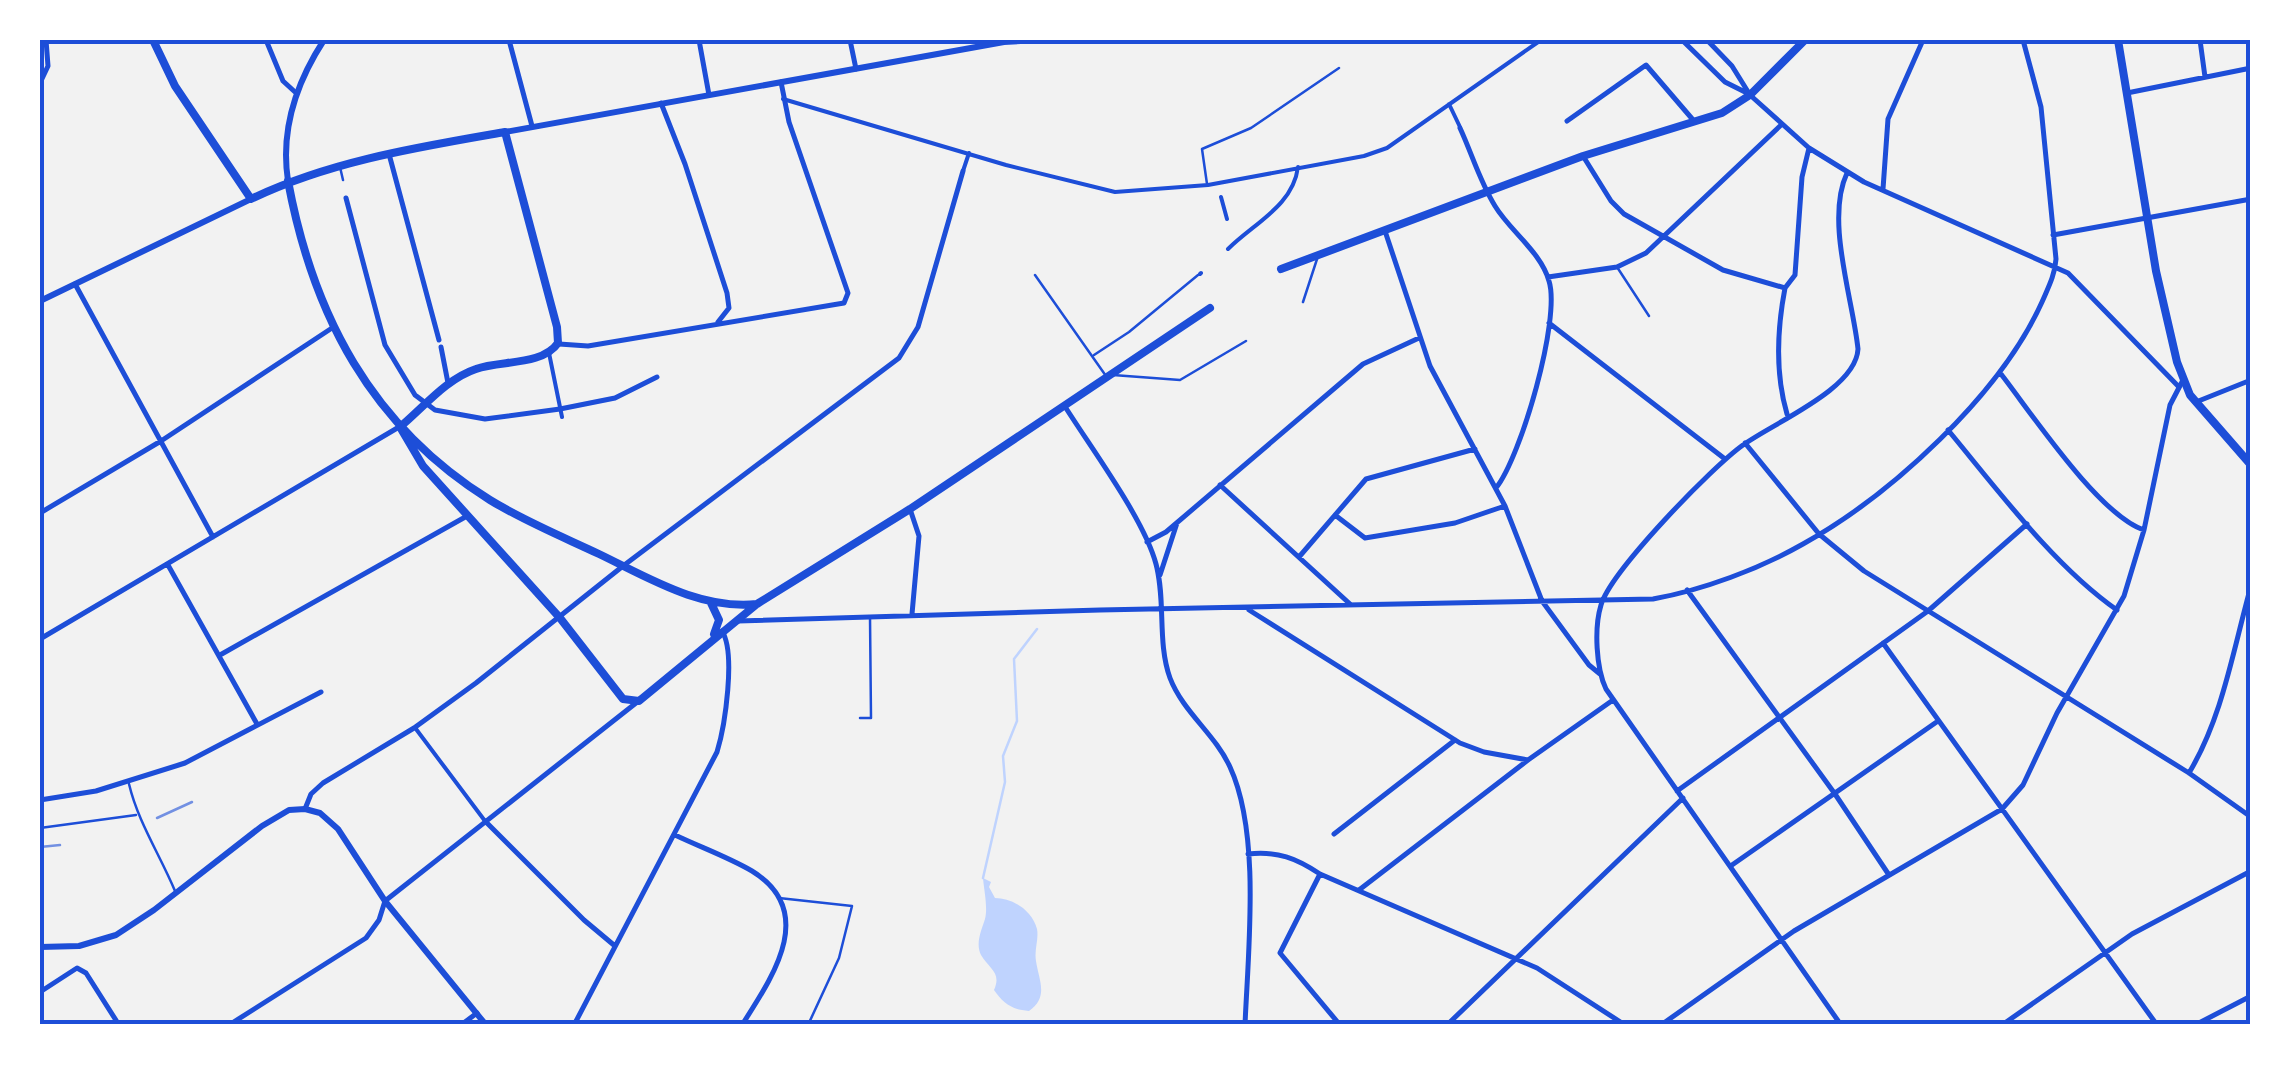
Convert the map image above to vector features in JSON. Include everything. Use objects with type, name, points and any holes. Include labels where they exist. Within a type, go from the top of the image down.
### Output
[{"type":"main road","points":[[153,40],[175,86],[251,199],[288,181],[340,166],[505,132],[558,343],[549,352],[475,369],[448,384],[400,427]]},
{"type":"main road","points":[[1281,268],[1583,156],[1722,113],[1750,95],[1805,40]]},
{"type":"main road","points":[[2118,40],[2156,271],[2180,383],[2251,465]]},
{"type":"main road","points":[[288,181],[306,258],[332,328],[352,362],[423,466],[560,618],[623,699],[639,701],[757,604],[910,509],[1210,308]]},
{"type":"main road","points":[[400,427],[491,500],[623,566],[711,603],[757,604]]},
{"type":"main road","points":[[711,603],[719,620],[712,638]]},
{"type":"street","points":[[40,83],[48,66],[46,40]]},
{"type":"street","points":[[266,40],[283,81],[295,92]]},
{"type":"street","points":[[288,181],[287,146],[295,92],[324,40]]},
{"type":"street","points":[[509,40],[532,126]]},
{"type":"street","points":[[699,40],[709,94]]},
{"type":"street","points":[[850,40],[856,69]]},
{"type":"street","points":[[505,132],[1004,42],[1040,40]]},
{"type":"street","points":[[783,99],[1115,192],[1208,186],[1364,156],[1387,148],[1541,40]]},
{"type":"street","points":[[1682,40],[1725,82],[1750,95]]},
{"type":"street","points":[[1664,1024],[1782,939],[2002,809],[2024,785],[2065,698],[2118,610],[2144,530],[2170,404],[2180,383],[2068,272],[1846,173],[1808,148],[1750,95],[1732,66],[1707,40]]},
{"type":"street","points":[[1883,190],[1888,120],[1923,40]]},
{"type":"street","points":[[735,621],[1653,600],[1758,565],[1819,534],[1894,480],[2001,374],[2027,334],[2056,267],[2041,107],[2023,40]]},
{"type":"street","points":[[2200,40],[2206,78]]},
{"type":"street","points":[[1567,120],[1646,66],[1694,121]]},
{"type":"street","points":[[2127,92],[2251,68]]},
{"type":"street","points":[[558,343],[576,347],[844,303],[848,293],[790,122],[781,82]]},
{"type":"street","points":[[661,103],[727,293],[729,308],[716,324]]},
{"type":"street","points":[[1449,104],[1487,191],[1548,277],[1552,298],[1533,398],[1508,470],[1496,488]]},
{"type":"street","points":[[1548,277],[1617,268],[1646,253],[1781,126]]},
{"type":"street","points":[[1787,415],[1781,394],[1778,342],[1786,288],[1795,275],[1808,148]]},
{"type":"street","points":[[389,154],[448,384]]},
{"type":"street","points":[[305,809],[311,794],[323,784],[414,728],[906,350],[918,327],[969,154]]},
{"type":"street","points":[[1583,156],[1618,209],[1734,276],[1786,288]]},
{"type":"street","points":[[1228,250],[1287,198],[1296,184],[1298,167]]},
{"type":"street","points":[[1841,1025],[1613,700],[1600,674],[1599,626],[1602,602],[1649,539],[1726,458],[1850,374],[1858,357],[1840,228],[1840,196],[1846,173]]},
{"type":"street","points":[[1221,196],[1227,219]]},
{"type":"street","points":[[40,301],[251,199]]},
{"type":"street","points":[[2053,236],[2251,199]]},
{"type":"street","points":[[347,202],[386,345],[415,395],[426,405],[484,419],[561,413],[614,398],[658,378]]},
{"type":"street","points":[[1384,228],[1430,366],[1505,506],[1542,601],[1588,666],[1600,674]]},
{"type":"street","points":[[1230,230],[1237,240]]},
{"type":"street","points":[[76,284],[214,537]]},
{"type":"street","points":[[1549,323],[1726,458]]},
{"type":"street","points":[[40,513],[160,441],[332,328]]},
{"type":"street","points":[[1147,542],[1166,532],[1363,364],[1419,338]]},
{"type":"street","points":[[549,352],[561,413]]},
{"type":"street","points":[[2001,374],[2102,499],[2123,521],[2144,530]]},
{"type":"street","points":[[2196,402],[2251,380]]},
{"type":"street","points":[[1064,405],[1147,542],[1159,578],[1170,678],[1230,768],[1243,814],[1248,854],[1245,1025]]},
{"type":"street","points":[[40,639],[400,427]]},
{"type":"street","points":[[1948,430],[2027,524],[2100,599],[2118,610]]},
{"type":"street","points":[[1745,444],[1819,534],[1864,571],[2189,773],[2251,817]]},
{"type":"street","points":[[1299,557],[1362,482],[1474,449]]},
{"type":"street","points":[[1220,485],[1350,604]]},
{"type":"street","points":[[1334,514],[1365,538],[1454,523],[1505,506]]},
{"type":"street","points":[[910,509],[920,536],[912,615]]},
{"type":"street","points":[[220,655],[468,516]]},
{"type":"street","points":[[1159,578],[1178,521]]},
{"type":"street","points":[[1677,791],[1928,611],[2027,524]]},
{"type":"street","points":[[168,566],[257,724]]},
{"type":"street","points":[[2189,773],[2216,718],[2251,586]]},
{"type":"street","points":[[1687,590],[1889,875]]},
{"type":"street","points":[[1246,609],[1455,740],[1484,752],[1528,760]]},
{"type":"street","points":[[574,1025],[675,836],[720,741],[729,656],[729,642],[722,631]]},
{"type":"street","points":[[1883,643],[2157,1025]]},
{"type":"street","points":[[40,800],[128,783],[184,764],[322,692]]},
{"type":"street","points":[[1358,891],[1613,700]]},
{"type":"street","points":[[230,1025],[366,938],[379,920],[385,900],[639,701]]},
{"type":"street","points":[[1731,866],[1938,722]]},
{"type":"street","points":[[414,728],[485,822],[615,946]]},
{"type":"street","points":[[1334,834],[1455,740]]},
{"type":"street","points":[[1448,1025],[1683,798]]},
{"type":"street","points":[[40,947],[64,948],[116,935],[262,826],[290,810],[305,809],[320,813],[338,830],[385,900],[486,1025]]},
{"type":"street","points":[[675,836],[750,870],[777,897],[786,929],[782,956],[742,1025]]},
{"type":"street","points":[[1248,854],[1286,855],[1320,874],[1517,959],[1625,1025]]},
{"type":"street","points":[[2002,1025],[2132,934],[2251,871]]},
{"type":"street","points":[[1320,874],[1280,953],[1340,1025]]},
{"type":"street","points":[[40,992],[78,968],[86,973],[119,1025]]},
{"type":"street","points":[[2195,1025],[2251,996]]},
{"type":"street","points":[[461,1025],[476,1013]]},
{"type":"lane","points":[[1208,186],[1202,148],[1252,128],[1339,68]]},
{"type":"lane","points":[[340,166],[343,180]]},
{"type":"lane","points":[[1303,302],[1319,254]]},
{"type":"lane","points":[[1617,268],[1648,316]]},
{"type":"lane","points":[[1092,356],[1129,332],[1200,273]]},
{"type":"lane","points":[[1035,275],[1106,377],[1180,380],[1246,342]]},
{"type":"lane","points":[[860,718],[871,718],[870,616]]},
{"type":"lane","points":[[128,783],[137,814],[176,892]]},
{"type":"lane","points":[[40,828],[137,814]]},
{"type":"lane","points":[[777,897],[852,906],[838,958],[808,1025]]},
{"type":"water","points":[[983,878],[991,882],[989,887],[995,898],[1021,906],[1037,929],[1041,994],[1029,1011],[1013,1007],[997,995],[996,975],[979,950],[986,910]]},
{"type":"waterway","points":[[983,878],[1005,782],[1003,756],[1017,721],[1014,659],[1037,629]]},
{"type":"railway","points":[[157,818],[192,802]]},
{"type":"railway","points":[[40,847],[60,845]]}]
